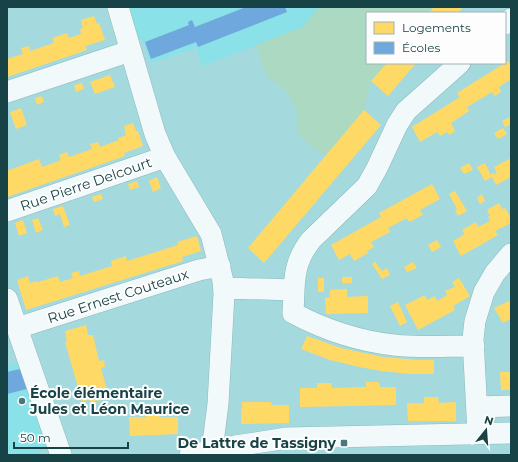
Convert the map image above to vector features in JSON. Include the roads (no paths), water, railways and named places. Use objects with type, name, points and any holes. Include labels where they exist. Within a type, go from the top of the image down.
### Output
[{"type":"street","points":[[118,7],[155,134],[165,157],[211,234],[220,266],[224,288],[218,404],[220,452]]},
{"type":"street","points":[[7,92],[130,51]]},
{"type":"street","points":[[459,64],[406,111],[397,125],[367,186],[311,240],[304,250],[299,258],[296,268],[293,313],[322,328],[360,339],[394,345],[474,346]]},
{"type":"street","name":"Rue Pierre Delcourt","points":[[7,211],[165,157]]},
{"type":"street","points":[[478,433],[474,346],[475,321],[484,292],[495,273],[511,254]]},
{"type":"street","name":"Rue Ernest Couteaux","points":[[17,328],[199,270],[220,266]]},
{"type":"street","points":[[224,288],[294,290]]},
{"type":"street","points":[[7,299],[61,455]]},
{"type":"street","points":[[477,407],[511,406]]},
{"type":"street","points":[[190,455],[220,452],[278,439],[304,437],[511,433]]},
{"type":"place","name":"École élémentaire Jules et Léon Maurice","points":[[22,401]]},
{"type":"place","name":"De Lattre de Tassigny","points":[[344,443]]}]
